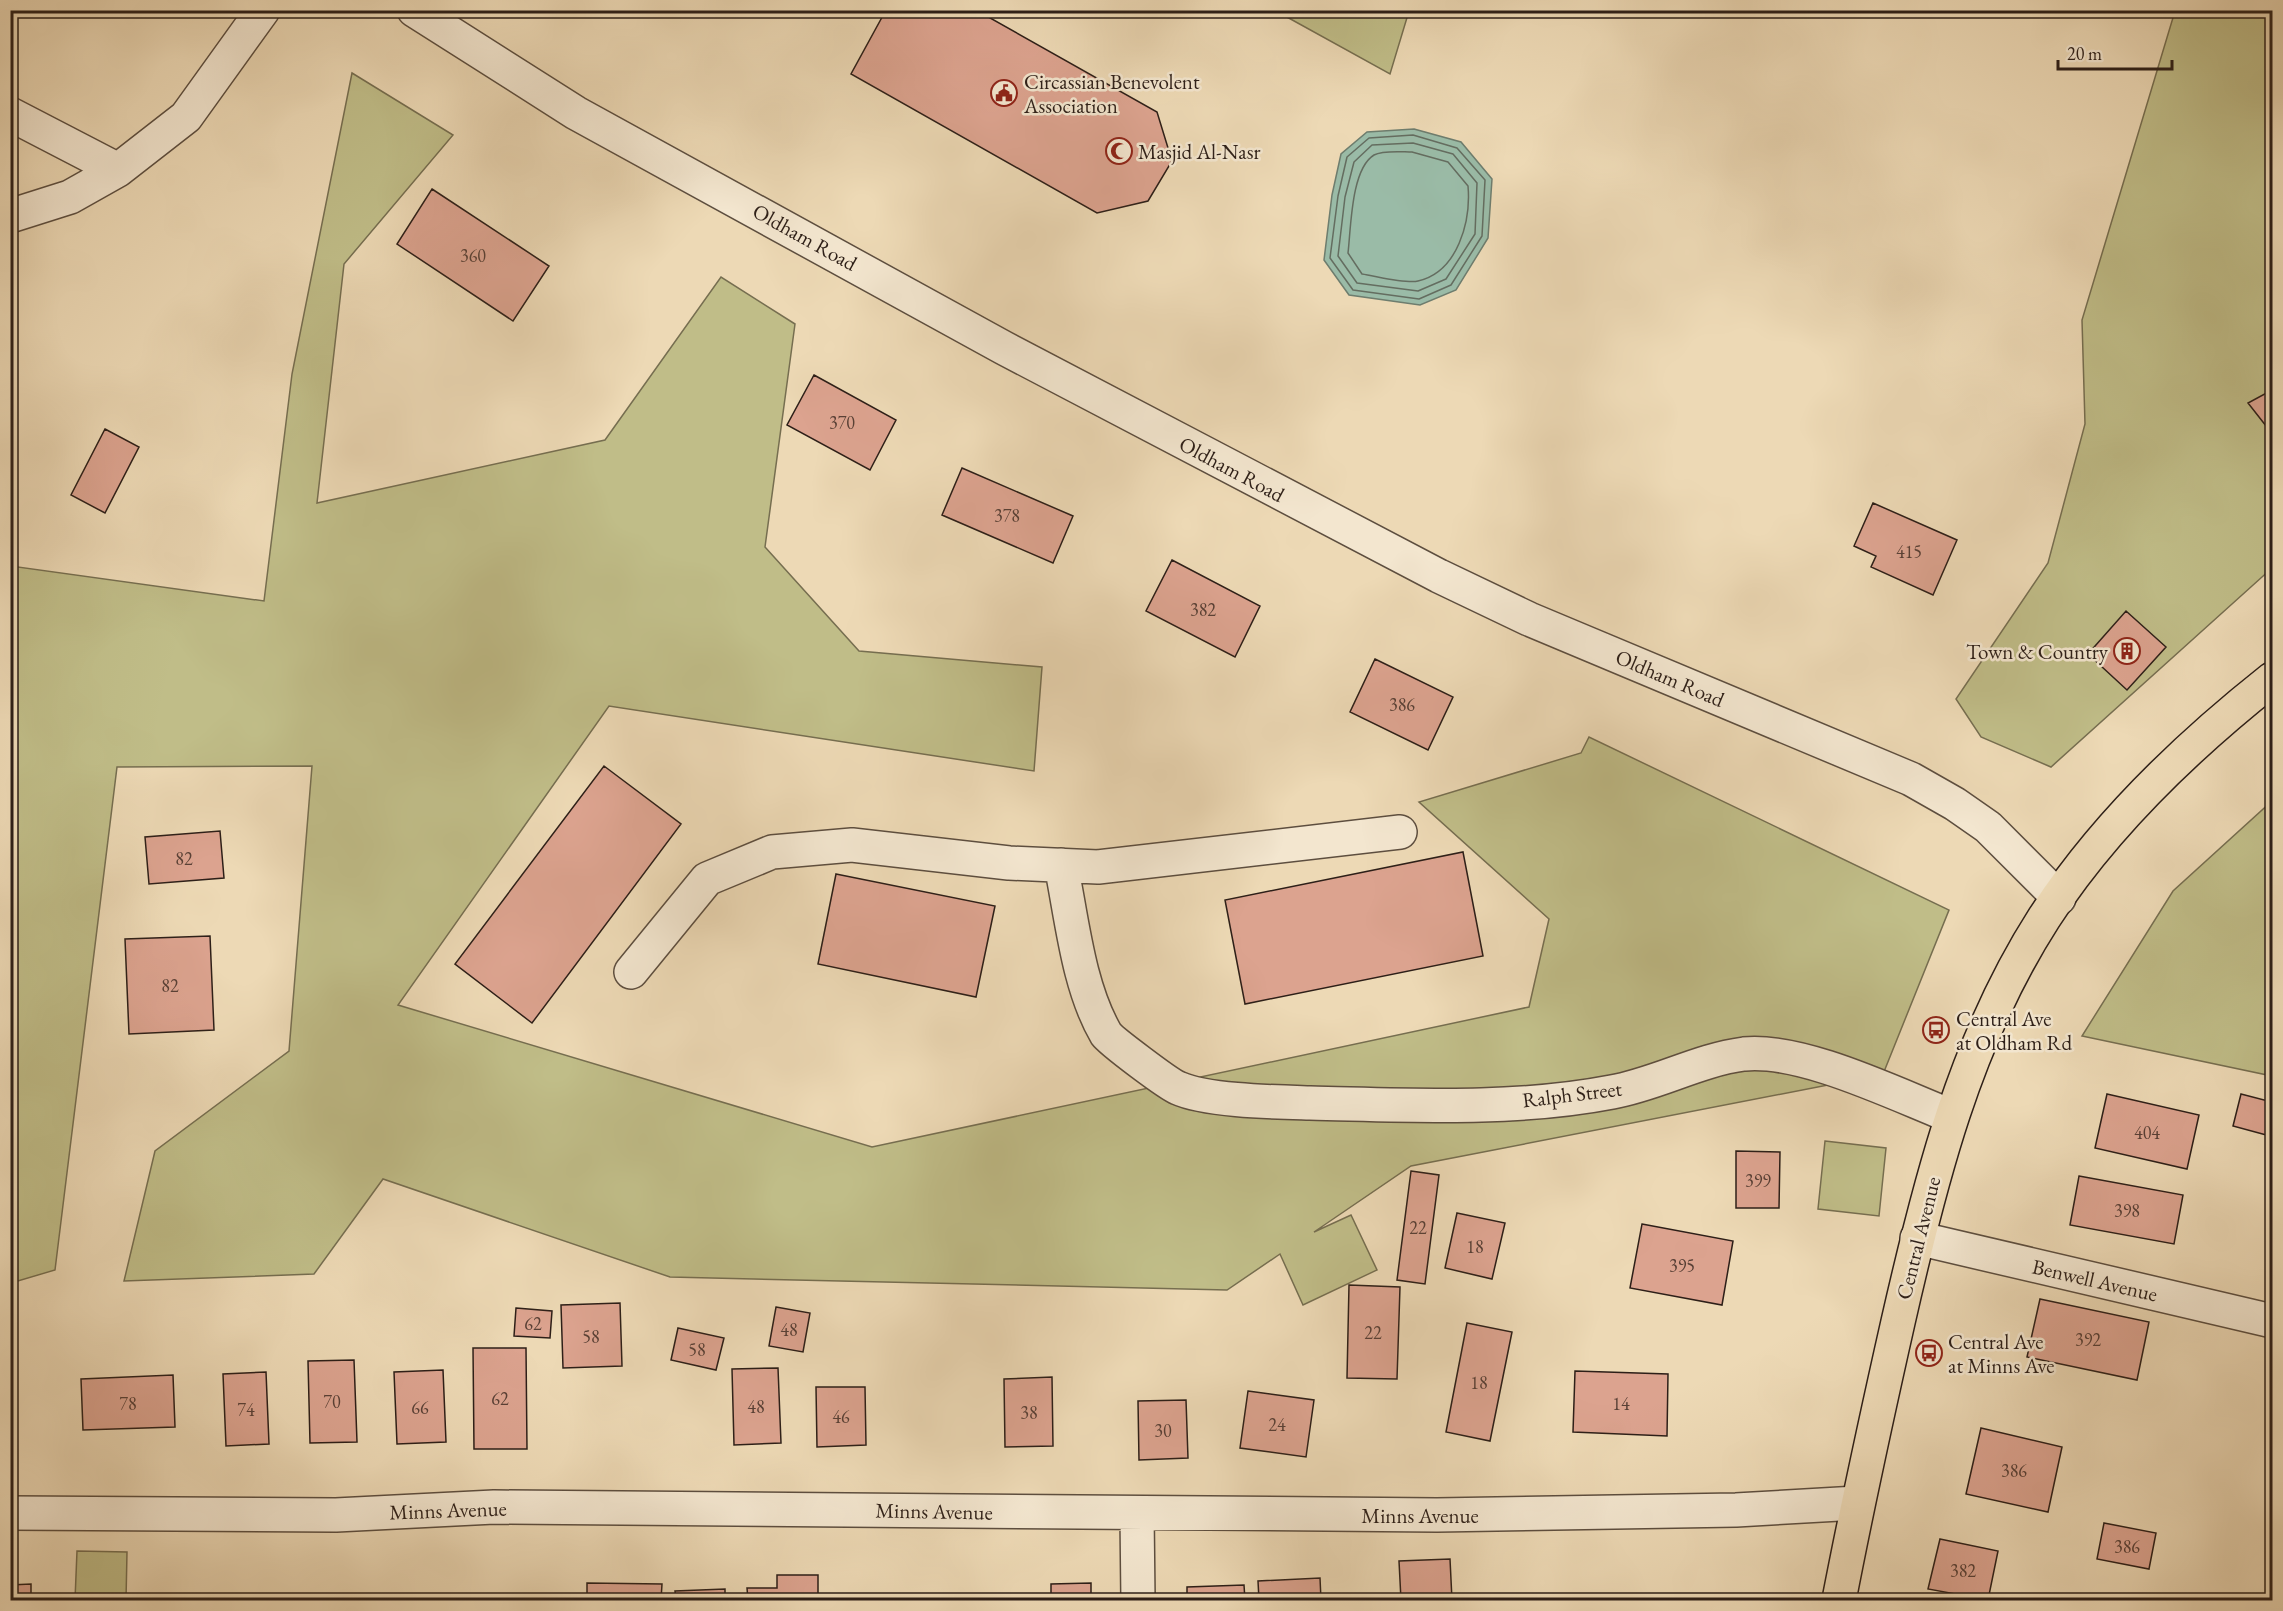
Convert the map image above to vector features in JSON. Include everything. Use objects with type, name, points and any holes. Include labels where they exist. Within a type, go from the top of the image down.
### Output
[{"type":"main road","name":"Central Avenue","points":[[1839,1600],[1857,1503],[1917,1238],[1951,1116],[1980,1036],[2045,918],[2106,835],[2160,776],[2232,711],[2272,679]]},
{"type":"street","points":[[10,216],[70,197],[118,170],[186,117],[263,10]]},
{"type":"street","name":"Oldham Road","points":[[414,10],[576,113],[1004,348],[1398,555],[1529,619],[1911,779],[1955,804],[1988,827],[2060,898]]},
{"type":"street","points":[[10,114],[118,170]]},
{"type":"street","points":[[631,972],[706,879],[772,852],[852,844],[1010,863],[1098,867],[1400,832]]},
{"type":"street","name":"Ralph Street","points":[[1061,865],[1083,975],[1107,1036],[1179,1089],[1224,1098],[1274,1102],[1433,1106],[1560,1099],[1614,1092],[1707,1063],[1746,1054],[1800,1058],[1951,1116]]},
{"type":"street","name":"Benwell Avenue","points":[[1917,1238],[2272,1321]]},
{"type":"street","name":"Minns Avenue","points":[[10,1513],[336,1515],[494,1507],[1449,1515],[1736,1510],[1857,1503]]},
{"type":"street","points":[[1137,1514],[1138,1600]]},
{"type":"shaded area","points":[[1276,11],[1409,11],[1390,74]]},
{"type":"shaded area","points":[[2175,11],[2272,11],[2272,568],[2051,767],[1981,737],[1956,699],[2048,563],[2085,424],[2082,320]]},
{"type":"shaded area","points":[[352,73],[453,135],[344,264],[317,503],[605,440],[721,277],[795,324],[765,547],[859,651],[1042,667],[1034,771],[609,706],[398,1005],[872,1147],[1529,1007],[1549,919],[1419,802],[1581,753],[1589,737],[1949,910],[1873,1099],[1833,1084],[1411,1166],[1314,1232],[1351,1215],[1377,1270],[1303,1305],[1280,1254],[1227,1290],[670,1277],[383,1179],[314,1274],[124,1281],[155,1151],[289,1051],[312,766],[117,767],[55,1270],[11,1283],[11,566],[264,601],[292,374]]},
{"type":"shaded area","points":[[2272,801],[2272,1076],[2082,1036],[2173,891]]},
{"type":"shaded area","points":[[1825,1141],[1886,1148],[1879,1216],[1818,1209]]},
{"type":"shaded area","points":[[77,1551],[127,1552],[126,1600],[75,1600]]},
{"type":"water","points":[[1414,129],[1461,142],[1492,179],[1488,238],[1456,290],[1420,305],[1349,295],[1324,260],[1332,195],[1341,154],[1367,132]]},
{"type":"building","name":"Circassian Benevolent Association","points":[[886,10],[976,10],[1157,112],[1172,161],[1148,201],[1097,213],[851,74]]},
{"type":"building","points":[[432,189],[549,266],[513,321],[397,244]]},
{"type":"building","points":[[814,375],[896,420],[870,470],[787,425]]},
{"type":"building","points":[[2272,390],[2272,430],[2270,431],[2248,403]]},
{"type":"building","points":[[105,429],[139,447],[105,513],[71,495]]},
{"type":"building","points":[[962,468],[1073,516],[1053,563],[942,515]]},
{"type":"building","points":[[1873,503],[1957,540],[1933,595],[1871,567],[1876,556],[1854,546]]},
{"type":"building","points":[[1172,560],[1260,606],[1235,657],[1146,611]]},
{"type":"building","name":"Town & Country","points":[[2126,611],[2166,647],[2127,690],[2088,654]]},
{"type":"building","points":[[1375,659],[1453,697],[1428,750],[1350,712]]},
{"type":"building","points":[[604,766],[681,824],[532,1023],[455,964]]},
{"type":"building","points":[[220,831],[224,878],[149,884],[145,837]]},
{"type":"building","points":[[1463,852],[1483,956],[1245,1004],[1225,900]]},
{"type":"building","points":[[836,874],[995,906],[976,997],[818,964]]},
{"type":"building","points":[[210,936],[214,1030],[129,1034],[125,939]]},
{"type":"building","points":[[2107,1094],[2199,1115],[2187,1169],[2095,1148]]},
{"type":"building","points":[[2241,1094],[2272,1102],[2270,1136],[2233,1126]]},
{"type":"building","points":[[1736,1151],[1780,1152],[1779,1208],[1736,1208]]},
{"type":"building","points":[[1411,1171],[1439,1175],[1425,1284],[1397,1280]]},
{"type":"building","points":[[2079,1176],[2183,1195],[2174,1244],[2070,1225]]},
{"type":"building","points":[[1457,1213],[1505,1223],[1492,1279],[1445,1268]]},
{"type":"building","points":[[1642,1224],[1733,1241],[1722,1305],[1630,1288]]},
{"type":"building","points":[[1349,1285],[1400,1287],[1397,1379],[1347,1378]]},
{"type":"building","points":[[2040,1299],[2149,1322],[2137,1380],[2027,1357]]},
{"type":"building","points":[[620,1303],[622,1366],[563,1368],[561,1305]]},
{"type":"building","points":[[776,1307],[810,1313],[803,1352],[769,1346]]},
{"type":"building","points":[[516,1308],[552,1311],[550,1338],[514,1336]]},
{"type":"building","points":[[1467,1323],[1512,1332],[1490,1441],[1446,1432]]},
{"type":"building","points":[[678,1328],[724,1338],[716,1370],[671,1360]]},
{"type":"building","points":[[473,1348],[526,1348],[527,1449],[474,1449]]},
{"type":"building","points":[[354,1360],[357,1442],[310,1443],[308,1361]]},
{"type":"building","points":[[778,1368],[781,1443],[734,1445],[732,1369]]},
{"type":"building","points":[[443,1370],[446,1442],[397,1444],[394,1372]]},
{"type":"building","points":[[1575,1371],[1668,1374],[1667,1436],[1573,1432]]},
{"type":"building","points":[[266,1372],[269,1444],[226,1446],[223,1374]]},
{"type":"building","points":[[173,1375],[175,1427],[83,1430],[81,1379]]},
{"type":"building","points":[[1052,1377],[1053,1446],[1005,1447],[1004,1379]]},
{"type":"building","points":[[816,1387],[865,1387],[866,1445],[817,1447]]},
{"type":"building","points":[[1248,1391],[1314,1400],[1306,1457],[1240,1448]]},
{"type":"building","points":[[1186,1400],[1188,1458],[1139,1460],[1138,1401]]},
{"type":"building","points":[[1981,1428],[2062,1447],[2048,1512],[1966,1494]]},
{"type":"building","points":[[2104,1523],[2156,1533],[2149,1569],[2097,1559]]},
{"type":"building","points":[[1940,1539],[1998,1551],[1988,1600],[1928,1589]]},
{"type":"building","points":[[1450,1559],[1452,1600],[1401,1600],[1399,1561]]},
{"type":"building","points":[[777,1575],[818,1575],[818,1600],[748,1600],[747,1588],[777,1588]]},
{"type":"building","points":[[1320,1578],[1321,1600],[1259,1600],[1258,1581]]},
{"type":"building","points":[[587,1583],[662,1584],[661,1600],[587,1600]]},
{"type":"building","points":[[1091,1583],[1091,1600],[1051,1600],[1051,1584]]},
{"type":"building","points":[[31,1584],[31,1600],[10,1600],[10,1585]]},
{"type":"building","points":[[1244,1585],[1245,1600],[1187,1600],[1187,1587]]},
{"type":"building","points":[[725,1589],[725,1600],[676,1600],[675,1591]]},
{"type":"place","name":"Circassian Benevolent Association","points":[[1004,93]]},
{"type":"place","name":"Masjid Al-Nasr","points":[[1119,151]]},
{"type":"place","name":"Town & Country","points":[[2127,651]]},
{"type":"place","name":"Central Ave at Oldham Rd","points":[[1936,1030]]},
{"type":"place","name":"Central Ave at Minns Ave","points":[[1929,1353]]}]
